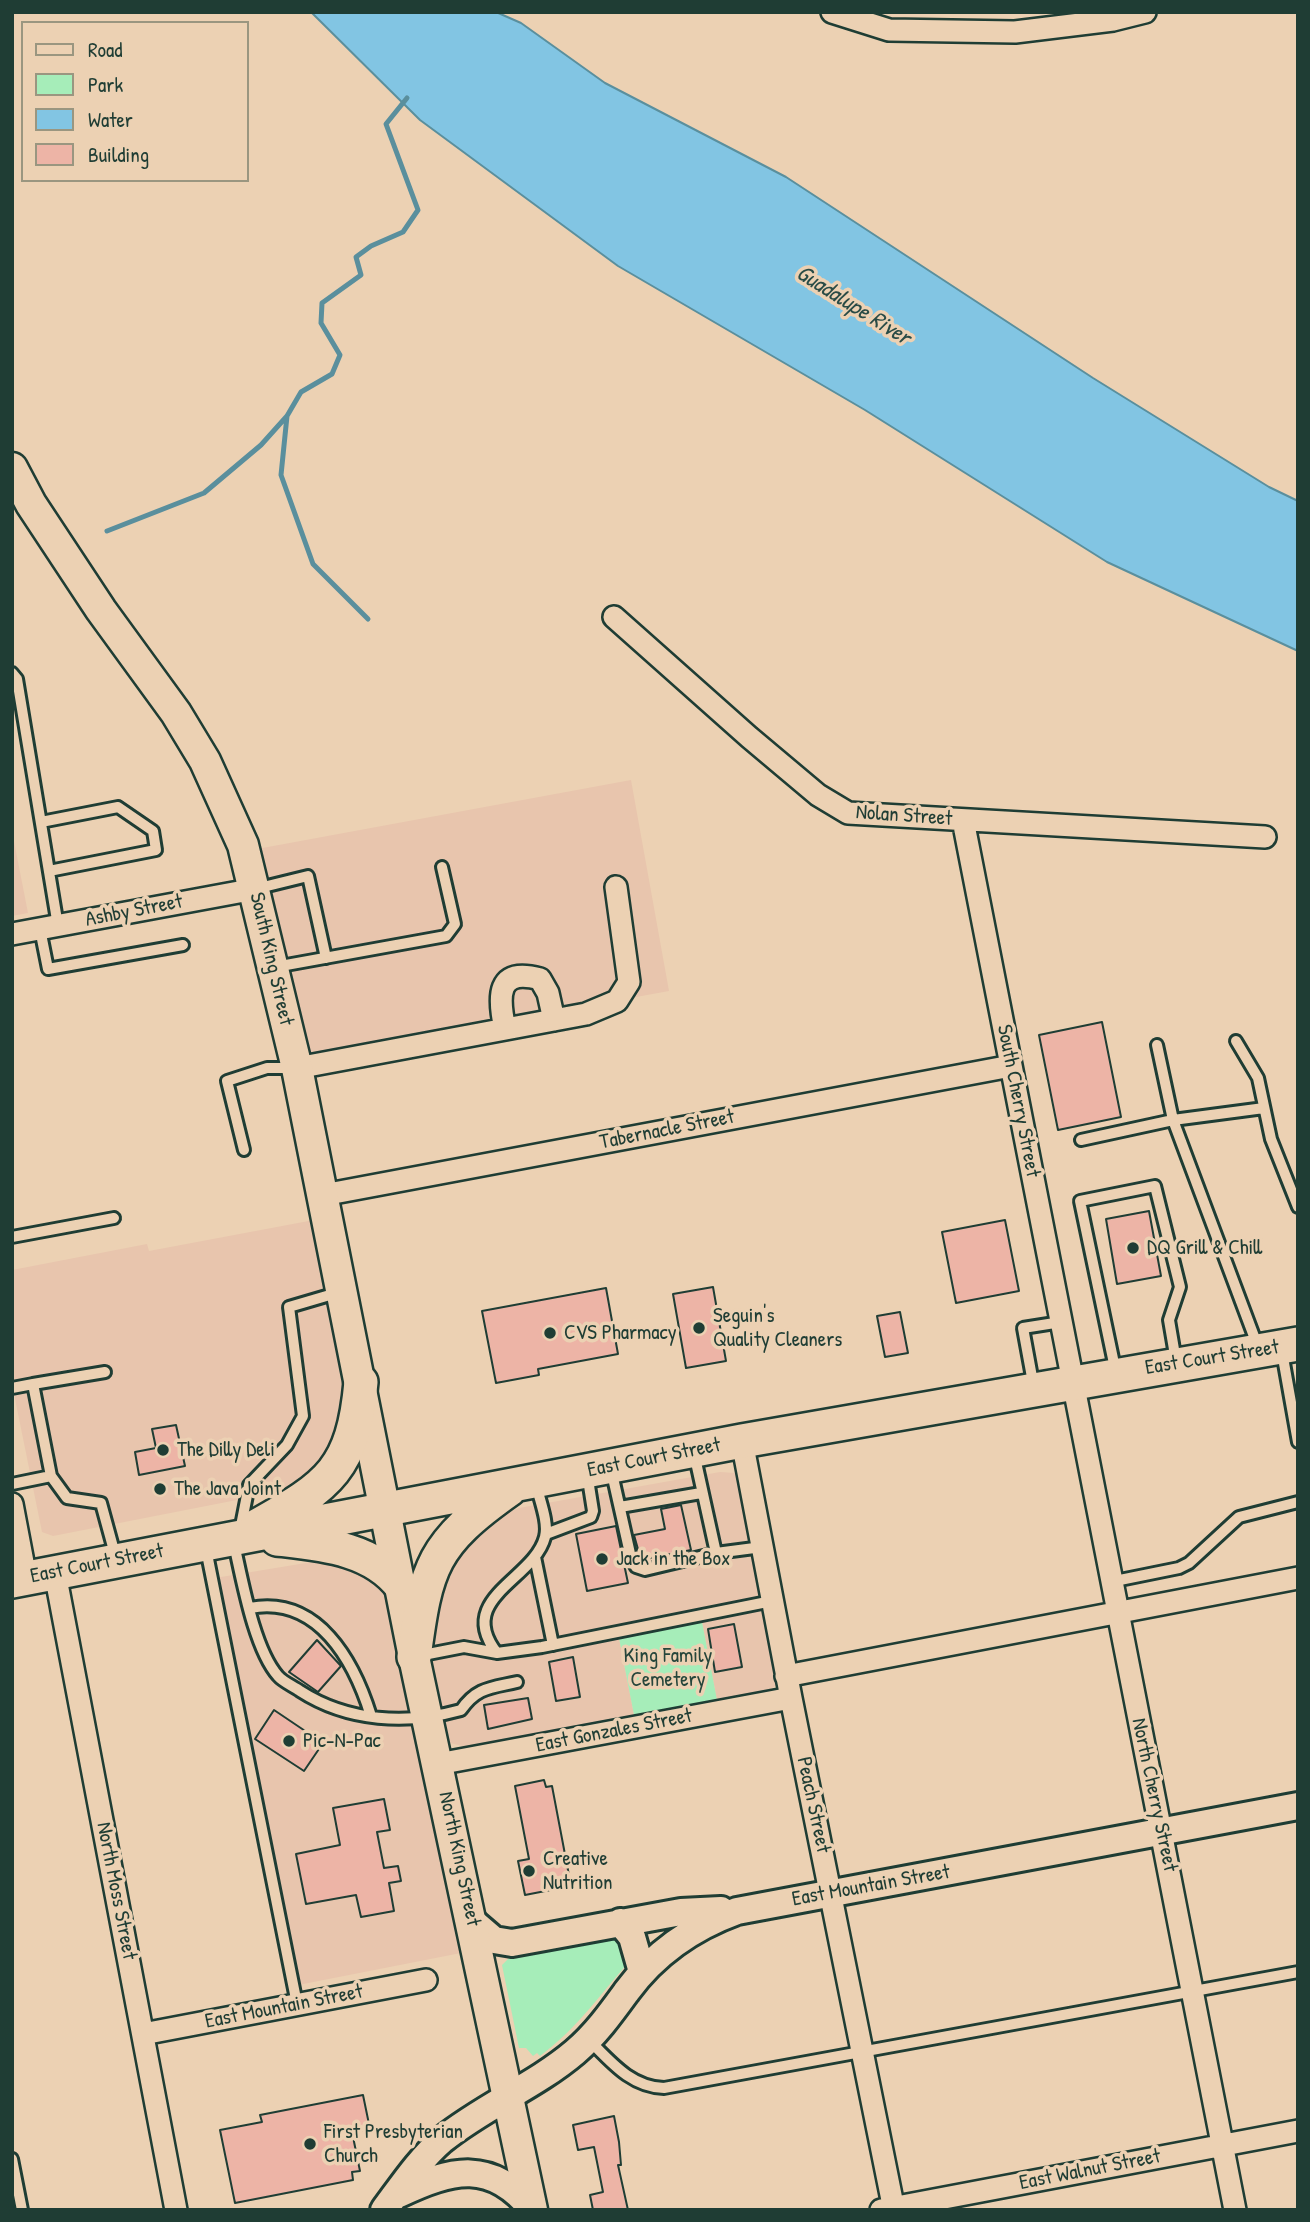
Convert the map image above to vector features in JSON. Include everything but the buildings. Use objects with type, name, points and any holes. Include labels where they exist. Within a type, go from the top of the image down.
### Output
[{"type":"main road","name":"South King Street","points":[[15,480],[101,610],[176,713],[205,761],[243,845],[296,1068],[387,1508]]},
{"type":"main road","name":"East Court Street","points":[[31,1577],[742,1441],[1279,1347]]},
{"type":"main road","points":[[226,1539],[326,1481],[340,1466],[353,1437],[361,1382]]},
{"type":"main road","points":[[414,1657],[423,1592],[439,1553],[471,1518],[526,1482]]},
{"type":"main road","name":"North King Street","points":[[387,1508],[414,1657],[473,1922],[532,2209]]},
{"type":"main road","points":[[226,1539],[314,1543],[346,1550],[378,1563],[402,1587]]},
{"type":"street","points":[[832,12],[889,30],[1015,32],[1113,20],[1145,12]]},
{"type":"street","name":"Nolan Street","points":[[614,617],[779,762],[818,794],[848,813],[1265,837]]},
{"type":"street","name":"South Cherry Street","points":[[963,820],[1073,1381]]},
{"type":"street","points":[[296,1068],[586,1014],[617,1001],[629,982],[615,887]]},
{"type":"street","name":"Ashby Street","points":[[12,934],[255,889]]},
{"type":"street","points":[[505,1029],[500,1006],[501,989],[512,978],[528,976],[540,979],[548,993],[554,1020]]},
{"type":"street","name":"Tabernacle Street","points":[[323,1195],[1012,1066]]},
{"type":"street","name":"North Cherry Street","points":[[1073,1381],[1116,1613],[1163,1832],[1235,2210]]},
{"type":"street","name":"Peach Street","points":[[742,1441],[790,1698],[863,2053],[890,2209]]},
{"type":"street","name":"North Moss Street","points":[[12,1504],[142,2034],[176,2210]]},
{"type":"street","points":[[786,1676],[1298,1578]]},
{"type":"street","name":"East Gonzales Street","points":[[438,1764],[790,1698]]},
{"type":"street","name":"East Mountain Street","points":[[509,2096],[562,2063],[589,2040],[642,1972],[695,1928],[737,1911],[1298,1806]]},
{"type":"street","points":[[473,1922],[494,1940],[512,1943],[681,1912],[737,1911]]},
{"type":"street","points":[[620,1922],[632,1937],[642,1972]]},
{"type":"street","name":"East Mountain Street","points":[[142,2034],[426,1980]]},
{"type":"street","points":[[389,2203],[440,2142],[509,2096]]},
{"type":"street","name":"East Walnut Street","points":[[890,2209],[1298,2131]]},
{"type":"street","points":[[389,2203],[438,2177],[480,2173],[510,2185],[532,2209]]},
{"type":"lane","points":[[12,673],[17,679],[49,871],[48,969],[183,945]]},
{"type":"lane","points":[[41,822],[118,807],[153,831],[156,850],[49,871]]},
{"type":"lane","points":[[272,967],[446,936],[456,924],[442,867]]},
{"type":"lane","points":[[255,889],[309,876],[326,958]]},
{"type":"lane","points":[[1236,1041],[1258,1078],[1271,1139],[1298,1207]]},
{"type":"lane","points":[[1157,1045],[1173,1120],[1279,1347],[1298,1443]]},
{"type":"lane","points":[[244,1150],[227,1081],[267,1068],[296,1068]]},
{"type":"lane","points":[[1081,1140],[1173,1120],[1264,1108]]},
{"type":"lane","points":[[1116,1374],[1080,1201],[1154,1186],[1180,1287],[1169,1321],[1176,1364]]},
{"type":"lane","points":[[12,1237],[114,1218]]},
{"type":"lane","points":[[297,2004],[226,1539],[249,1485],[287,1445],[303,1416],[289,1307],[342,1291]]},
{"type":"lane","points":[[1034,1388],[1023,1328],[1061,1322]]},
{"type":"lane","points":[[12,1388],[106,1372]]},
{"type":"lane","points":[[33,1384],[51,1476],[67,1498],[101,1503],[117,1560]]},
{"type":"lane","points":[[693,1451],[716,1553]]},
{"type":"lane","points":[[598,1468],[620,1507],[636,1567],[645,1570],[716,1553],[762,1547]]},
{"type":"lane","points":[[497,1653],[485,1637],[484,1622],[499,1590],[535,1558],[546,1534],[591,1517],[598,1468]]},
{"type":"lane","points":[[12,1484],[51,1476]]},
{"type":"lane","points":[[526,1482],[546,1534]]},
{"type":"lane","points":[[620,1507],[701,1493]]},
{"type":"lane","points":[[1111,1582],[1179,1568],[1189,1563],[1238,1517],[1298,1503]]},
{"type":"lane","points":[[226,1539],[258,1639],[278,1676],[318,1703],[349,1714],[412,1721],[461,1710],[471,1696],[484,1689],[517,1682]]},
{"type":"lane","points":[[535,1558],[553,1645]]},
{"type":"lane","points":[[414,1657],[464,1647],[497,1653],[553,1645],[772,1601]]},
{"type":"lane","points":[[250,1608],[266,1605],[295,1611],[311,1620],[342,1649],[360,1681],[371,1716]]},
{"type":"lane","points":[[589,2040],[633,2081],[650,2088],[664,2088],[1298,1972]]},
{"type":"lane","points":[[12,2160],[22,2210]]},
{"type":"shaded area","points":[[631,780],[669,991],[307,1057],[282,932],[257,849]]},
{"type":"shaded area","points":[[12,831],[28,913],[12,916]]},
{"type":"shaded area","points":[[314,1220],[349,1397],[345,1440],[293,1489],[53,1536],[42,1532],[12,1384],[12,1270],[147,1244],[149,1251]]},
{"type":"shaded area","points":[[720,1472],[735,1473],[742,1481],[781,1682],[769,1690],[717,1700],[702,1622],[619,1638],[634,1715],[467,1747],[450,1743],[427,1634],[429,1591],[492,1517],[519,1508]]},
{"type":"shaded area","points":[[336,1558],[346,1559],[387,1591],[466,1952],[288,1987],[209,1579]]},
{"type":"green space","name":"King Family Cemetery","points":[[702,1622],[717,1700],[634,1715],[619,1638]]},
{"type":"green space","points":[[614,1932],[631,1960],[578,2022],[540,2056],[537,2053],[533,2056],[526,2048],[519,2048],[502,1965],[512,1955]]},
{"type":"water","name":"Guadalupe River","points":[[311,12],[496,12],[521,23],[605,83],[786,177],[1093,378],[1269,487],[1298,501],[1298,651],[1107,562],[865,410],[618,266],[420,120]]},
{"type":"waterway","points":[[107,531],[204,493],[261,445],[287,416],[301,392],[332,374],[340,355],[321,323],[322,303],[361,275],[356,257],[371,246],[403,232],[418,210],[386,124],[407,98]]},
{"type":"waterway","points":[[287,416],[281,475],[313,564],[368,619]]},
{"type":"place","name":"DQ Grill & Chill","points":[[1133,1248]]},
{"type":"place","name":"Seguin's Quality Cleaners","points":[[699,1328]]},
{"type":"place","name":"CVS Pharmacy","points":[[550,1333]]},
{"type":"place","name":"The Dilly Deli","points":[[163,1450]]},
{"type":"place","name":"The Java Joint","points":[[160,1489]]},
{"type":"place","name":"Jack in the Box","points":[[602,1559]]},
{"type":"place","name":"Pic-N-Pac","points":[[289,1741]]},
{"type":"place","name":"Creative Nutrition","points":[[529,1871]]},
{"type":"place","name":"First Presbyterian Church","points":[[310,2144]]}]
